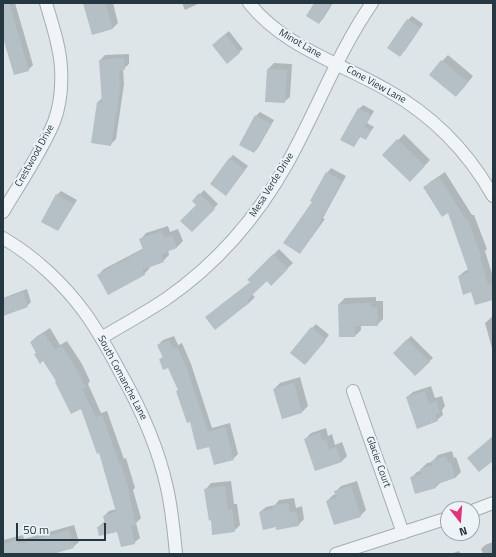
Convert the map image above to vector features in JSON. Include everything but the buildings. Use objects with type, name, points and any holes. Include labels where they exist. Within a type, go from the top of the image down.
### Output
[{"type":"street","name":"Crestwood Drive","points":[[3,212],[41,147],[53,122],[60,96],[61,69],[59,46],[46,3]]},
{"type":"street","name":"Minot Lane","points":[[249,3],[268,23],[288,38],[337,64]]},
{"type":"street","name":"Mesa Verde Drive","points":[[101,338],[140,316],[182,287],[214,260],[259,209],[289,161],[337,64],[372,3]]},
{"type":"street","name":"Cone View Lane","points":[[337,64],[387,89],[434,123],[452,140],[476,168],[493,196]]},
{"type":"street","name":"South Comanche Lane","points":[[3,238],[24,251],[64,288],[85,313],[131,391],[154,445],[167,487],[176,554]]},
{"type":"street","name":"Glacier Court","points":[[353,391],[403,533]]},
{"type":"street","points":[[480,508],[493,503]]},
{"type":"street","points":[[336,554],[440,521]]}]
